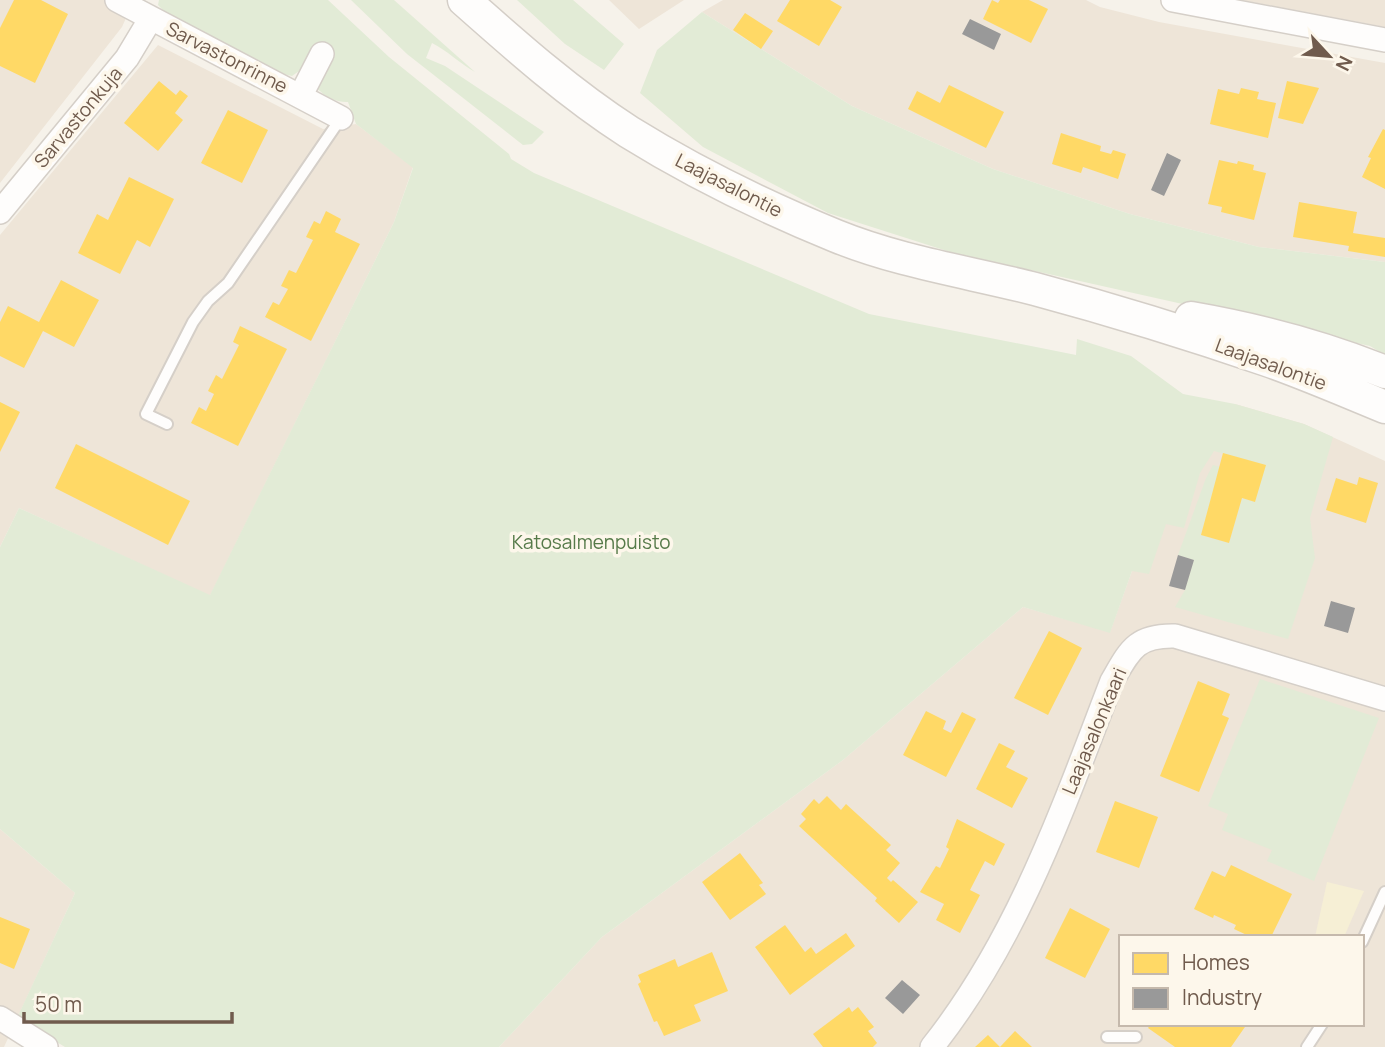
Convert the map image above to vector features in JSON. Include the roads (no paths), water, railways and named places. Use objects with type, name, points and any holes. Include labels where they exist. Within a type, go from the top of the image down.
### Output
[{"type":"main road","name":"Laajasalontie","points":[[464,0],[569,90],[628,131],[703,176],[839,237],[916,261],[1035,289],[1284,336],[1341,354],[1385,372]]},
{"type":"main road","name":"Laajasalontie","points":[[1035,289],[1197,337],[1385,407]]},
{"type":"street","name":"Sarvastonrinne","points":[[117,0],[341,118]]},
{"type":"street","points":[[1173,0],[1385,40]]},
{"type":"street","name":"Sarvastonkuja","points":[[0,212],[127,58],[151,18]]},
{"type":"street","name":"Sarvastonrinne","points":[[301,95],[322,54]]},
{"type":"street","name":"Laajasalonkaari","points":[[932,1047],[990,964],[1021,908],[1112,681],[1125,659],[1142,640],[1156,636],[1175,636],[1385,699]]},
{"type":"street","points":[[0,1018],[39,1045]]},
{"type":"lane","points":[[167,424],[146,414],[193,322],[208,301],[228,283],[341,118]]},
{"type":"lane","points":[[1364,938],[1385,892]]},
{"type":"lane","points":[[1307,1047],[1321,1026]]},
{"type":"lane","points":[[1107,1037],[1136,1037]]},
{"type":"park label","name":"Katosalmenpuisto","points":[[591,542]]}]
